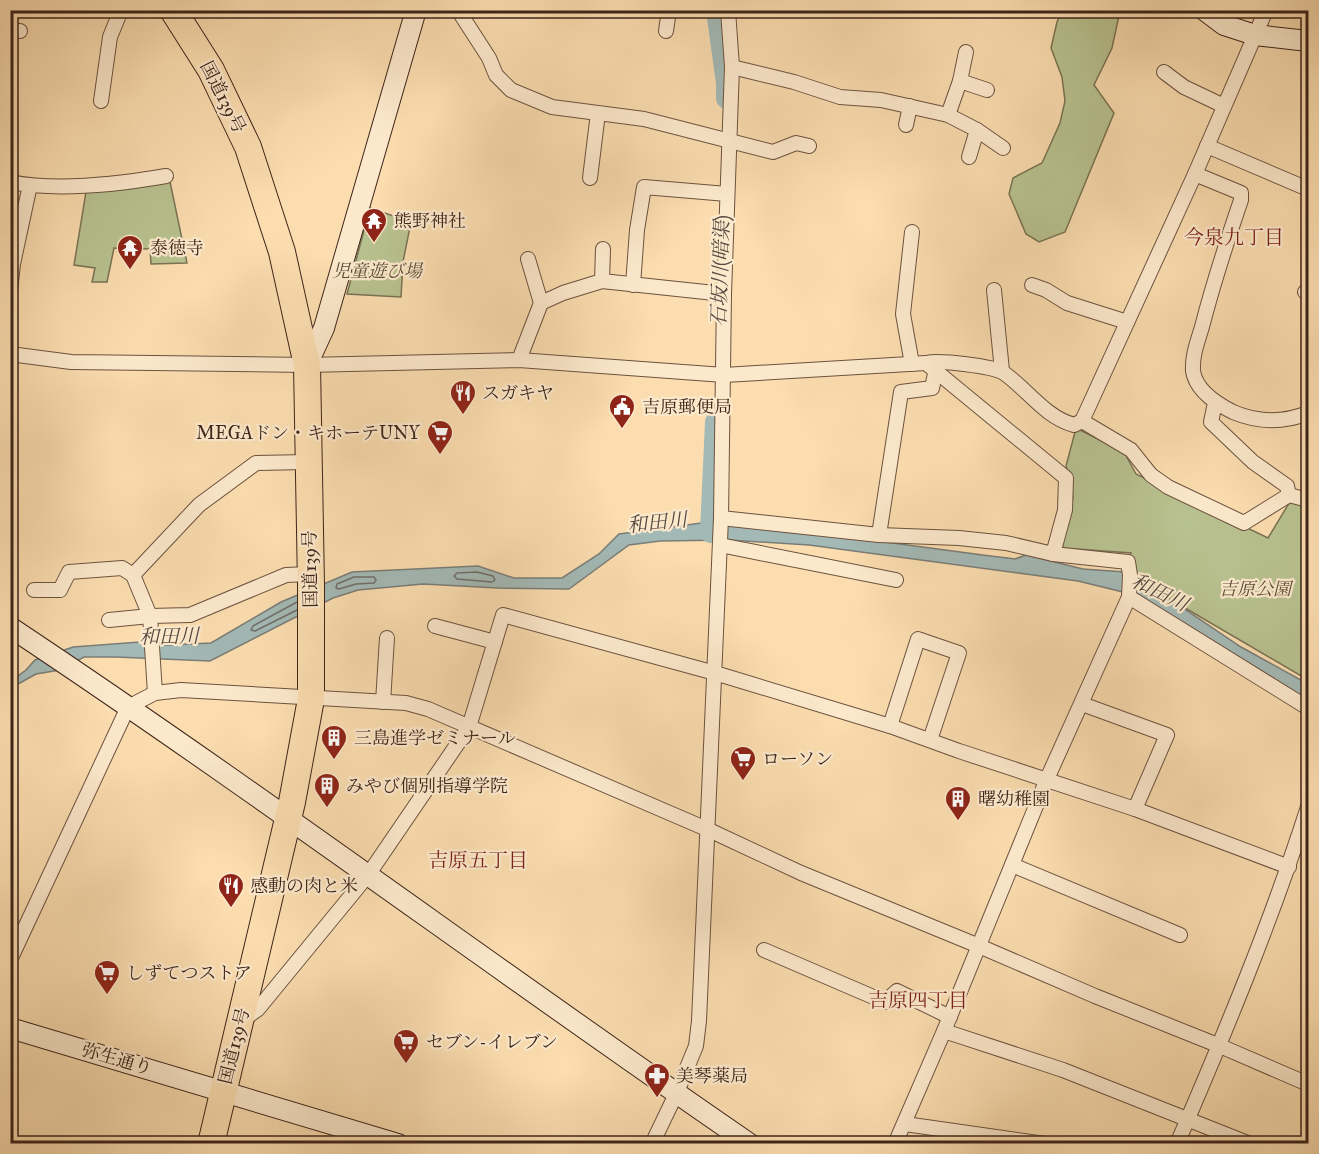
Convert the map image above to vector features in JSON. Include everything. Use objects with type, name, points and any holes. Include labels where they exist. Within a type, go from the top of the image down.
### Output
[{"type":"highway","name":"国道139号","points":[[173,10],[211,70],[248,147],[282,252],[307,365],[311,699],[288,819],[211,1143]]},
{"type":"street","points":[[101,101],[110,38],[121,10]]},
{"type":"street","points":[[307,365],[324,328],[416,10]]},
{"type":"street","points":[[458,10],[489,58],[496,75],[511,90],[552,107],[644,119],[772,152],[795,143],[809,146]]},
{"type":"street","points":[[666,31],[669,10]]},
{"type":"street","points":[[652,1143],[696,1046],[697,1038],[709,830],[721,518],[718,375],[724,141],[732,67],[728,10]]},
{"type":"street","points":[[1204,10],[1224,25],[1255,35],[1308,41]]},
{"type":"street","points":[[931,366],[937,361],[1002,372],[1062,422],[1074,425],[1082,421],[1195,174],[1266,10]]},
{"type":"street","points":[[948,115],[960,81],[966,52]]},
{"type":"street","points":[[732,67],[794,82],[840,97],[881,100],[948,115],[977,130],[1003,148]]},
{"type":"street","points":[[1164,72],[1184,87],[1224,106]]},
{"type":"street","points":[[960,81],[987,90]]},
{"type":"street","points":[[906,125],[910,106]]},
{"type":"street","points":[[590,178],[598,113]]},
{"type":"street","points":[[969,157],[977,130]]},
{"type":"street","points":[[1207,146],[1308,189]]},
{"type":"street","points":[[1195,174],[1241,193],[1241,200],[1200,333],[1194,345],[1193,373],[1201,387],[1215,403],[1250,419],[1282,421],[1308,413]]},
{"type":"street","points":[[10,182],[30,185],[125,183],[166,176]]},
{"type":"street","points":[[10,291],[13,264],[30,185]]},
{"type":"street","points":[[633,285],[637,230],[644,187],[723,194]]},
{"type":"street","points":[[912,232],[903,314],[912,364]]},
{"type":"street","points":[[602,281],[603,249]]},
{"type":"street","points":[[519,360],[541,303],[528,259]]},
{"type":"street","points":[[541,303],[563,293],[602,281],[720,293]]},
{"type":"street","points":[[1032,285],[1046,290],[1067,303],[1127,322]]},
{"type":"street","points":[[994,290],[1002,372]]},
{"type":"street","points":[[10,354],[71,362],[307,365],[519,360],[718,375],[912,364],[931,366],[1066,478],[1065,510],[1053,554]]},
{"type":"street","points":[[879,535],[901,392],[932,388],[931,366]]},
{"type":"street","points":[[1215,403],[1211,423],[1253,462],[1287,486],[1289,495]]},
{"type":"street","points":[[1082,421],[1131,450],[1151,475],[1168,487],[1244,523],[1289,495],[1308,500]]},
{"type":"street","points":[[133,575],[200,505],[256,463],[308,462]]},
{"type":"street","points":[[721,518],[879,535],[959,538],[1006,543],[1053,554],[1128,562],[1129,597],[1047,779],[950,1017],[895,1143]]},
{"type":"street","points":[[720,545],[896,580]]},
{"type":"street","points":[[34,590],[60,590],[69,572],[122,568],[133,575],[150,616],[155,693]]},
{"type":"street","points":[[109,620],[190,615],[286,575],[311,579]]},
{"type":"street","points":[[1129,597],[1308,708]]},
{"type":"street","points":[[240,1023],[258,1009],[368,875],[469,728],[502,615],[715,673],[890,726],[1135,809],[1289,867]]},
{"type":"street","points":[[435,626],[495,642]]},
{"type":"street","points":[[10,627],[128,707],[750,1143]]},
{"type":"street","points":[[383,702],[387,638]]},
{"type":"street","points":[[890,726],[918,639],[959,653],[930,740]]},
{"type":"street","points":[[10,960],[128,707],[155,693],[181,690],[406,703],[428,709],[709,830],[801,873],[1308,1084]]},
{"type":"street","points":[[1082,704],[1167,735],[1135,809]]},
{"type":"street","points":[[1177,1143],[1220,1046],[1289,867],[1308,807]]},
{"type":"street","points":[[1012,865],[1180,935]]},
{"type":"street","points":[[764,950],[885,1002],[897,991],[950,1017]]},
{"type":"street","name":"弥生通り","points":[[10,1028],[398,1143]]},
{"type":"street","points":[[944,1031],[1063,1070],[1250,1143]]},
{"type":"street","points":[[904,1124],[980,1139],[1040,1143]]},
{"type":"green space","points":[[1062,11],[1120,11],[1112,48],[1094,85],[1114,113],[1065,232],[1039,242],[1026,234],[1009,194],[1013,178],[1042,163],[1060,123],[1065,101],[1062,77],[1051,48]]},
{"type":"green space","points":[[169,177],[187,263],[151,264],[150,249],[114,248],[107,282],[92,282],[95,268],[74,265],[86,192]]},
{"type":"green space","name":"児童遊び場","points":[[370,208],[411,222],[403,262],[401,297],[347,294]]},
{"type":"green space","name":"吉原公園","points":[[1076,428],[1124,452],[1136,474],[1268,538],[1294,495],[1308,500],[1308,680],[1168,598],[1146,582],[1125,572],[1131,553],[1062,548],[1073,497],[1066,466]]},
{"type":"water","points":[[709,522],[824,534],[1015,559],[1026,555],[1083,569],[1125,572],[1241,647],[1308,684],[1308,703],[1135,595],[1078,581],[809,545],[728,540],[660,541],[629,545],[569,589],[423,584],[358,590],[333,598],[210,661],[84,657],[60,670],[36,674],[11,688],[11,681],[35,660],[73,647],[140,642],[166,645],[211,643],[281,602],[352,572],[478,566],[514,578],[562,578],[599,554],[619,534]]},
{"type":"waterway","name":"石坂川(暗渠)","points":[[717,10],[727,98]]},
{"type":"waterway","name":"石坂川(暗渠)","points":[[711,532],[716,422]]},
{"type":"place","name":"熊野神社","points":[[374,244]]},
{"type":"place","name":"泰徳寺","points":[[130,271]]},
{"type":"place","name":"スガキヤ","points":[[463,416]]},
{"type":"place","name":"吉原郵便局","points":[[622,430]]},
{"type":"place","name":"MEGAドン・キホーテUNY","points":[[440,456]]},
{"type":"place","name":"三島進学ゼミナール","points":[[334,761]]},
{"type":"place","name":"ローソン","points":[[743,782]]},
{"type":"place","name":"みやび個別指導学院","points":[[327,809]]},
{"type":"place","name":"曙幼稚園","points":[[958,822]]},
{"type":"place","name":"感動の肉と米","points":[[231,909]]},
{"type":"place","name":"しずてつストア","points":[[107,996]]},
{"type":"place","name":"セブン-イレブン","points":[[406,1065]]},
{"type":"place","name":"美琴薬局","points":[[657,1099]]},
{"type":"district","name":"今泉九丁目","points":[[1234,237]]},
{"type":"district","name":"吉原五丁目","points":[[478,860]]},
{"type":"district","name":"吉原四丁目","points":[[918,1000]]},
{"type":"water label","name":"和田川","points":[[657,522]]},
{"type":"water label","name":"和田川","points":[[1160,592]]},
{"type":"water label","name":"和田川","points":[[169,636]]}]
